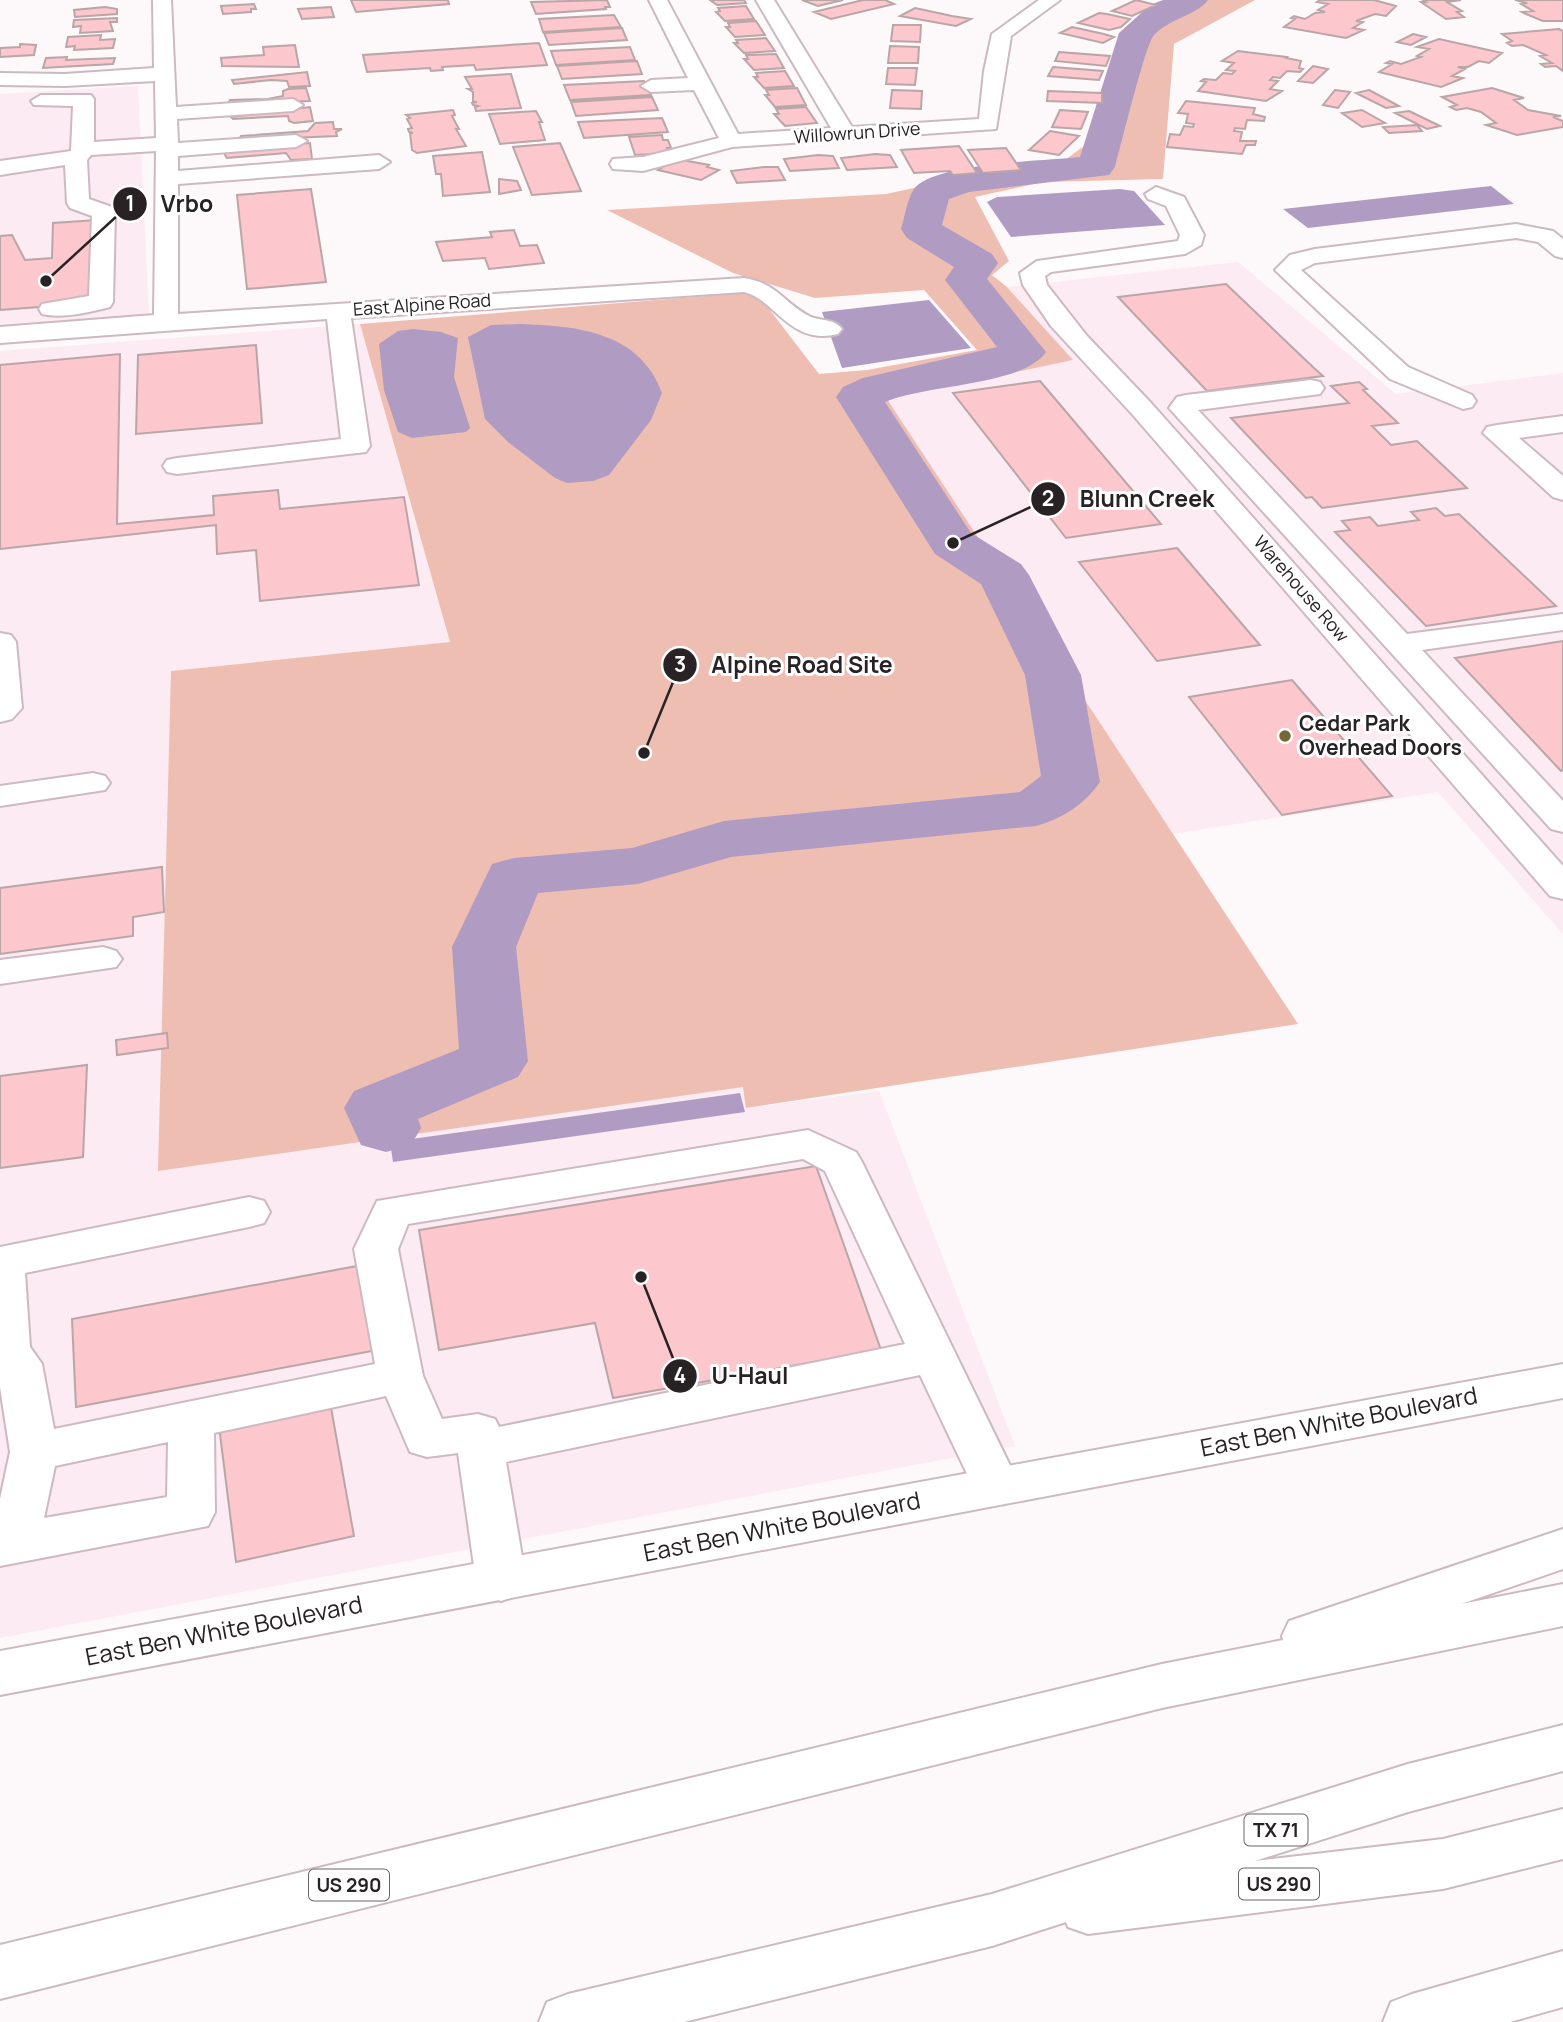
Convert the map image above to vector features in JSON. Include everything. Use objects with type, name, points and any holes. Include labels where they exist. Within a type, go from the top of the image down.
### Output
[{"type":"main road","points":[[162,0],[162,74],[167,147],[166,322]]},
{"type":"main road","points":[[658,0],[731,141]]},
{"type":"main road","points":[[765,0],[845,134]]},
{"type":"main road","points":[[1011,3],[1043,4]]},
{"type":"main road","name":"Willowrun Drive","points":[[621,164],[643,163],[731,141],[989,125],[994,71],[1002,34],[1043,4]]},
{"type":"main road","points":[[0,79],[65,80],[162,74]]},
{"type":"main road","points":[[651,86],[701,83]]},
{"type":"main road","points":[[12,334],[28,312],[101,302],[104,212],[78,203],[84,99],[24,102]]},
{"type":"main road","points":[[165,114],[293,105]]},
{"type":"main road","points":[[0,168],[80,153],[322,139]]},
{"type":"main road","points":[[167,178],[379,162]]},
{"type":"main road","name":"Warehouse Row","points":[[1156,194],[1176,202],[1177,213],[1192,233],[1193,240],[1185,247],[1045,266],[1032,273],[1031,280],[1037,292],[1077,341],[1142,409],[1563,888]]},
{"type":"main road","points":[[1463,401],[1399,373],[1292,277],[1287,270],[1291,264],[1348,250],[1503,232],[1545,236],[1563,251]]},
{"type":"main road","name":"East Alpine Road","points":[[12,334],[338,310],[755,286],[768,291],[797,319],[829,329]]},
{"type":"main road","points":[[177,466],[356,446],[338,310]]},
{"type":"main road","points":[[1311,388],[1186,403],[1182,408],[1400,644],[1548,788],[1563,822]]},
{"type":"main road","points":[[1563,424],[1497,433],[1563,491]]},
{"type":"main road","points":[[1400,644],[1558,622]]},
{"type":"main road","points":[[0,642],[6,708],[0,712]]},
{"type":"main road","points":[[0,796],[93,783]]},
{"type":"main road","points":[[0,972],[103,959]]},
{"type":"main road","points":[[501,1580],[478,1432],[427,1439],[400,1376],[376,1249],[392,1212],[808,1143],[841,1162],[996,1486]]},
{"type":"main road","points":[[0,1543],[20,1518],[34,1452],[19,1364],[4,1353],[2,1262],[249,1212]]},
{"type":"main road","points":[[481,1449],[933,1355]]},
{"type":"main road","points":[[34,1452],[400,1376]]},
{"type":"main road","name":"East Ben White Boulevard","points":[[0,1673],[1563,1381]]},
{"type":"main road","points":[[0,1543],[191,1512],[191,1419]]},
{"type":"main road","name":"US 290","points":[[0,1972],[1162,1686],[1563,1549]]},
{"type":"main road","points":[[1162,1686],[1563,1605]]},
{"type":"main road","name":"TX 71","points":[[992,1920],[1408,1788],[1563,1748]]},
{"type":"main road","name":"US 290","points":[[568,2022],[992,1920],[1443,1864],[1563,1834]]},
{"type":"main road","points":[[1412,2022],[1563,1979]]},
{"type":"shaded area","points":[[1177,0],[1255,0],[1174,44],[1163,179],[1043,182],[975,197],[1009,261],[992,275],[1007,287],[1073,360],[887,399],[1298,1024],[746,1108],[743,1087],[158,1171],[171,671],[450,642],[360,324],[756,292],[819,374],[867,370],[977,350],[924,290],[815,298],[733,273],[607,210],[886,194],[965,177],[1054,168],[1088,143],[1128,37],[1156,10]]},
{"type":"shaded area","points":[[138,86],[149,316],[0,328],[0,94]]},
{"type":"shaded area","points":[[1491,186],[1514,204],[1308,228],[1283,209]]},
{"type":"shaded area","points":[[1120,189],[1134,191],[1165,225],[1011,237],[987,202],[997,197]]},
{"type":"shaded area","points":[[1238,262],[1396,394],[1563,373],[1563,934],[1438,792],[1173,834],[886,398],[1072,360],[1007,287]]},
{"type":"shaded area","points":[[929,300],[971,348],[842,368],[822,312]]},
{"type":"shaded area","points":[[360,324],[450,642],[171,671],[743,1087],[747,1108],[879,1091],[1015,1446],[0,1638],[0,351]]},
{"type":"shaded area","points":[[491,325],[564,327],[605,336],[639,357],[652,373],[662,393],[651,420],[609,475],[593,481],[567,483],[555,478],[508,442],[485,419],[468,337]]},
{"type":"shaded area","points":[[413,329],[441,332],[458,338],[454,377],[470,428],[466,432],[412,438],[398,432],[384,390],[379,344],[398,331]]},
{"type":"shaded area","points":[[740,1093],[745,1112],[393,1162],[390,1142]]},
{"type":"building","points":[[351,0],[448,0],[449,4],[356,12]]},
{"type":"building","points":[[607,0],[610,7],[605,7],[606,9],[536,14],[531,2]]},
{"type":"building","points":[[710,0],[744,0],[746,3],[717,5]]},
{"type":"building","points":[[802,0],[843,0],[818,6]]},
{"type":"building","points":[[863,0],[885,0],[894,4],[831,19],[814,12]]},
{"type":"building","points":[[1136,0],[1156,5],[1132,16],[1112,11]]},
{"type":"building","points":[[1374,0],[1396,6],[1386,16],[1375,14],[1356,21],[1363,22],[1353,28],[1364,30],[1346,38],[1284,27],[1295,19],[1291,18],[1294,16],[1305,19],[1315,13],[1325,12],[1318,10],[1328,4],[1317,2]]},
{"type":"building","points":[[1423,0],[1461,0],[1447,2],[1462,11],[1457,12],[1464,17],[1446,19],[1421,2],[1426,2]]},
{"type":"building","points":[[1515,0],[1563,0],[1563,21],[1543,21],[1526,14],[1522,12],[1533,11],[1521,4],[1527,3]]},
{"type":"building","points":[[254,4],[256,9],[251,9],[251,12],[223,14],[221,6]]},
{"type":"building","points":[[746,6],[754,19],[725,21],[716,12],[720,11],[718,8]]},
{"type":"building","points":[[105,7],[117,9],[117,14],[75,17],[74,10]]},
{"type":"building","points":[[331,7],[334,17],[302,19],[298,9]]},
{"type":"building","points":[[915,8],[971,19],[956,26],[900,16]]},
{"type":"building","points":[[1099,13],[1130,19],[1121,27],[1109,30],[1078,23]]},
{"type":"building","points":[[614,15],[621,27],[543,32],[539,19]]},
{"type":"building","points":[[117,18],[117,22],[110,22],[113,31],[80,33],[81,26],[73,27],[74,20]]},
{"type":"building","points":[[756,21],[765,35],[735,37],[726,27],[730,27],[728,23]]},
{"type":"building","points":[[893,25],[921,25],[920,42],[891,41]]},
{"type":"building","points":[[1072,27],[1114,37],[1103,43],[1060,33]]},
{"type":"building","points":[[622,28],[627,40],[549,45],[544,33]]},
{"type":"building","points":[[1559,29],[1563,31],[1563,71],[1556,66],[1545,67],[1541,64],[1552,63],[1540,56],[1546,55],[1523,45],[1512,46],[1507,43],[1512,41],[1502,34]]},
{"type":"building","points":[[1413,34],[1426,37],[1411,45],[1397,42]]},
{"type":"building","points":[[101,35],[100,40],[115,39],[113,48],[74,50],[75,46],[66,47],[68,37]]},
{"type":"building","points":[[766,38],[775,51],[744,53],[734,43],[738,43],[736,40]]},
{"type":"building","points":[[1439,39],[1502,53],[1489,63],[1479,61],[1468,67],[1458,67],[1465,69],[1452,76],[1463,78],[1441,87],[1379,72],[1392,64],[1386,63],[1390,61],[1401,64],[1421,57],[1417,56],[1429,49],[1417,47]]},
{"type":"building","points":[[539,43],[547,65],[476,70],[474,65],[442,67],[443,70],[431,71],[430,68],[367,72],[363,55]]},
{"type":"building","points":[[20,44],[36,45],[34,55],[0,57],[0,48],[20,47]]},
{"type":"building","points":[[295,45],[299,67],[222,66],[221,58],[264,55],[263,47]]},
{"type":"building","points":[[890,46],[919,47],[918,63],[888,63]]},
{"type":"building","points":[[630,47],[635,60],[556,65],[551,51]]},
{"type":"building","points":[[1238,51],[1287,57],[1301,61],[1299,68],[1303,69],[1300,72],[1287,71],[1280,78],[1273,77],[1270,80],[1278,81],[1270,89],[1282,91],[1266,101],[1198,91],[1206,82],[1201,81],[1204,79],[1216,80],[1223,73],[1232,74],[1235,71],[1226,70],[1234,63],[1222,61]]},
{"type":"building","points":[[1059,52],[1110,56],[1106,66],[1055,61]]},
{"type":"building","points":[[776,54],[784,68],[754,70],[744,59],[748,59],[746,55]]},
{"type":"building","points":[[67,57],[66,60],[115,58],[113,64],[43,68],[46,58]]},
{"type":"building","points":[[637,61],[642,74],[562,79],[557,66]]},
{"type":"building","points":[[1313,66],[1328,69],[1313,83],[1298,81]]},
{"type":"building","points":[[1053,67],[1103,71],[1099,80],[1048,76]]},
{"type":"building","points":[[888,68],[917,68],[915,85],[886,84]]},
{"type":"building","points":[[785,71],[794,86],[764,88],[754,77],[758,77],[756,73]]},
{"type":"building","points":[[307,72],[310,86],[289,87],[287,81],[271,80],[234,84],[232,80]]},
{"type":"building","points":[[511,74],[521,108],[476,111],[475,107],[478,106],[472,103],[477,102],[473,102],[473,92],[468,89],[472,89],[465,77]]},
{"type":"building","points":[[644,81],[651,95],[570,100],[564,85]]},
{"type":"building","points":[[306,88],[310,101],[228,104],[230,100],[268,99],[283,96],[283,91],[288,89]]},
{"type":"building","points":[[797,88],[806,105],[775,107],[765,95],[769,95],[766,90]]},
{"type":"building","points":[[1492,88],[1524,98],[1514,100],[1528,110],[1561,116],[1553,117],[1563,121],[1563,127],[1517,135],[1486,125],[1496,123],[1481,112],[1450,107],[1457,105],[1442,97]]},
{"type":"building","points":[[892,90],[922,91],[921,109],[890,108]]},
{"type":"building","points":[[1335,90],[1350,92],[1338,108],[1323,105]]},
{"type":"building","points":[[1369,90],[1399,106],[1386,108],[1356,93]]},
{"type":"building","points":[[1048,91],[1102,93],[1102,103],[1047,101]]},
{"type":"building","points":[[652,97],[658,110],[576,116],[571,102]]},
{"type":"building","points":[[1186,101],[1255,108],[1253,114],[1265,117],[1264,121],[1247,120],[1245,129],[1235,128],[1234,131],[1242,132],[1240,141],[1256,141],[1255,145],[1246,145],[1242,154],[1167,147],[1170,134],[1180,135],[1184,126],[1193,127],[1194,124],[1186,123],[1188,114],[1178,113]]},
{"type":"building","points":[[310,107],[313,121],[294,123],[289,121],[288,116],[231,117]]},
{"type":"building","points":[[806,107],[817,123],[785,126],[774,114],[779,114],[776,109]]},
{"type":"building","points":[[453,110],[455,115],[452,116],[459,129],[456,129],[466,146],[417,153],[412,150],[410,133],[413,133],[409,132],[408,129],[412,128],[407,119],[410,118],[406,115]]},
{"type":"building","points":[[1060,110],[1088,112],[1081,129],[1052,127]]},
{"type":"building","points":[[1362,110],[1385,123],[1362,127],[1342,113]]},
{"type":"building","points":[[536,111],[542,122],[539,122],[545,140],[500,144],[489,114]]},
{"type":"building","points":[[1409,111],[1440,126],[1427,129],[1395,113]]},
{"type":"building","points":[[662,118],[668,132],[584,138],[578,122]]},
{"type":"building","points":[[333,122],[334,129],[342,129],[336,132],[337,136],[239,140],[241,136],[308,131],[315,123]]},
{"type":"building","points":[[1417,125],[1422,131],[1389,133],[1383,127]]},
{"type":"building","points":[[1050,131],[1079,136],[1059,155],[1029,150]]},
{"type":"building","points":[[662,135],[671,148],[667,148],[668,153],[635,155],[629,137]]},
{"type":"building","points":[[310,143],[312,159],[291,160],[286,153],[227,158],[225,155],[227,150]]},
{"type":"building","points":[[560,143],[581,191],[532,195],[513,147]]},
{"type":"building","points":[[959,146],[977,173],[914,173],[901,150]]},
{"type":"building","points":[[1006,148],[1021,170],[983,173],[968,150]]},
{"type":"building","points":[[482,152],[490,192],[443,196],[441,174],[436,174],[433,156]]},
{"type":"building","points":[[890,155],[897,167],[847,170],[841,158]]},
{"type":"building","points":[[833,156],[839,168],[790,171],[784,159]]},
{"type":"building","points":[[677,159],[709,165],[707,167],[719,170],[701,180],[658,170]]},
{"type":"building","points":[[778,167],[785,180],[737,183],[731,171]]},
{"type":"building","points":[[499,179],[517,181],[521,190],[499,194]]},
{"type":"building","points":[[311,189],[326,282],[247,289],[237,195]]},
{"type":"building","points":[[97,220],[91,303],[0,310],[0,236],[12,235],[25,260],[52,258],[53,223]]},
{"type":"building","points":[[514,230],[520,246],[537,245],[544,263],[489,269],[485,258],[443,261],[436,242],[492,237],[490,232]]},
{"type":"building","points":[[1226,284],[1323,376],[1207,391],[1118,297]]},
{"type":"building","points":[[256,345],[262,423],[136,434],[138,355]]},
{"type":"building","points":[[120,354],[117,524],[214,515],[213,496],[278,490],[280,509],[404,497],[419,585],[260,601],[256,550],[217,554],[216,525],[0,549],[0,365]]},
{"type":"building","points":[[1040,381],[1161,524],[1066,538],[953,393]]},
{"type":"building","points":[[1359,382],[1367,389],[1363,390],[1398,423],[1372,426],[1391,445],[1417,441],[1467,488],[1322,508],[1312,497],[1306,498],[1231,418],[1349,403],[1331,386]]},
{"type":"building","points":[[1436,508],[1445,516],[1459,514],[1556,606],[1426,626],[1335,532],[1350,530],[1342,521],[1370,517],[1378,526],[1419,520],[1411,512]]},
{"type":"building","points":[[1177,548],[1260,645],[1157,661],[1079,562]]},
{"type":"building","points":[[1563,641],[1563,770],[1561,771],[1455,658]]},
{"type":"building","points":[[1292,680],[1392,796],[1282,815],[1189,697]]},
{"type":"building","points":[[162,867],[164,912],[133,917],[133,936],[0,954],[0,888]]},
{"type":"building","points":[[167,1033],[168,1048],[117,1055],[116,1040]]},
{"type":"building","points":[[87,1065],[83,1157],[0,1168],[0,1076]]},
{"type":"building","points":[[816,1166],[881,1350],[613,1398],[595,1323],[439,1350],[419,1230]]},
{"type":"building","points":[[357,1266],[372,1351],[76,1407],[72,1319]]},
{"type":"building","points":[[330,1402],[354,1536],[236,1562],[219,1426]]},
{"type":"waterway","points":[[386,1128],[379,1108],[494,1061],[484,947],[514,877],[638,866],[724,839],[1036,808],[1071,782],[1053,675],[1003,575],[953,543],[859,397],[899,382],[984,366],[1024,352],[966,280],[977,263],[921,229],[932,192],[963,181],[1096,167],[1136,33],[1162,12],[1192,0]]},
{"type":"place","name":"Vrbo","points":[[46,281]]},
{"type":"place","name":"Blunn Creek","points":[[953,543]]},
{"type":"place","name":"Cedar Park Overhead Doors","points":[[1285,736]]},
{"type":"place","name":"Alpine Road Site","points":[[644,753]]},
{"type":"place","name":"U-Haul","points":[[641,1277]]}]
